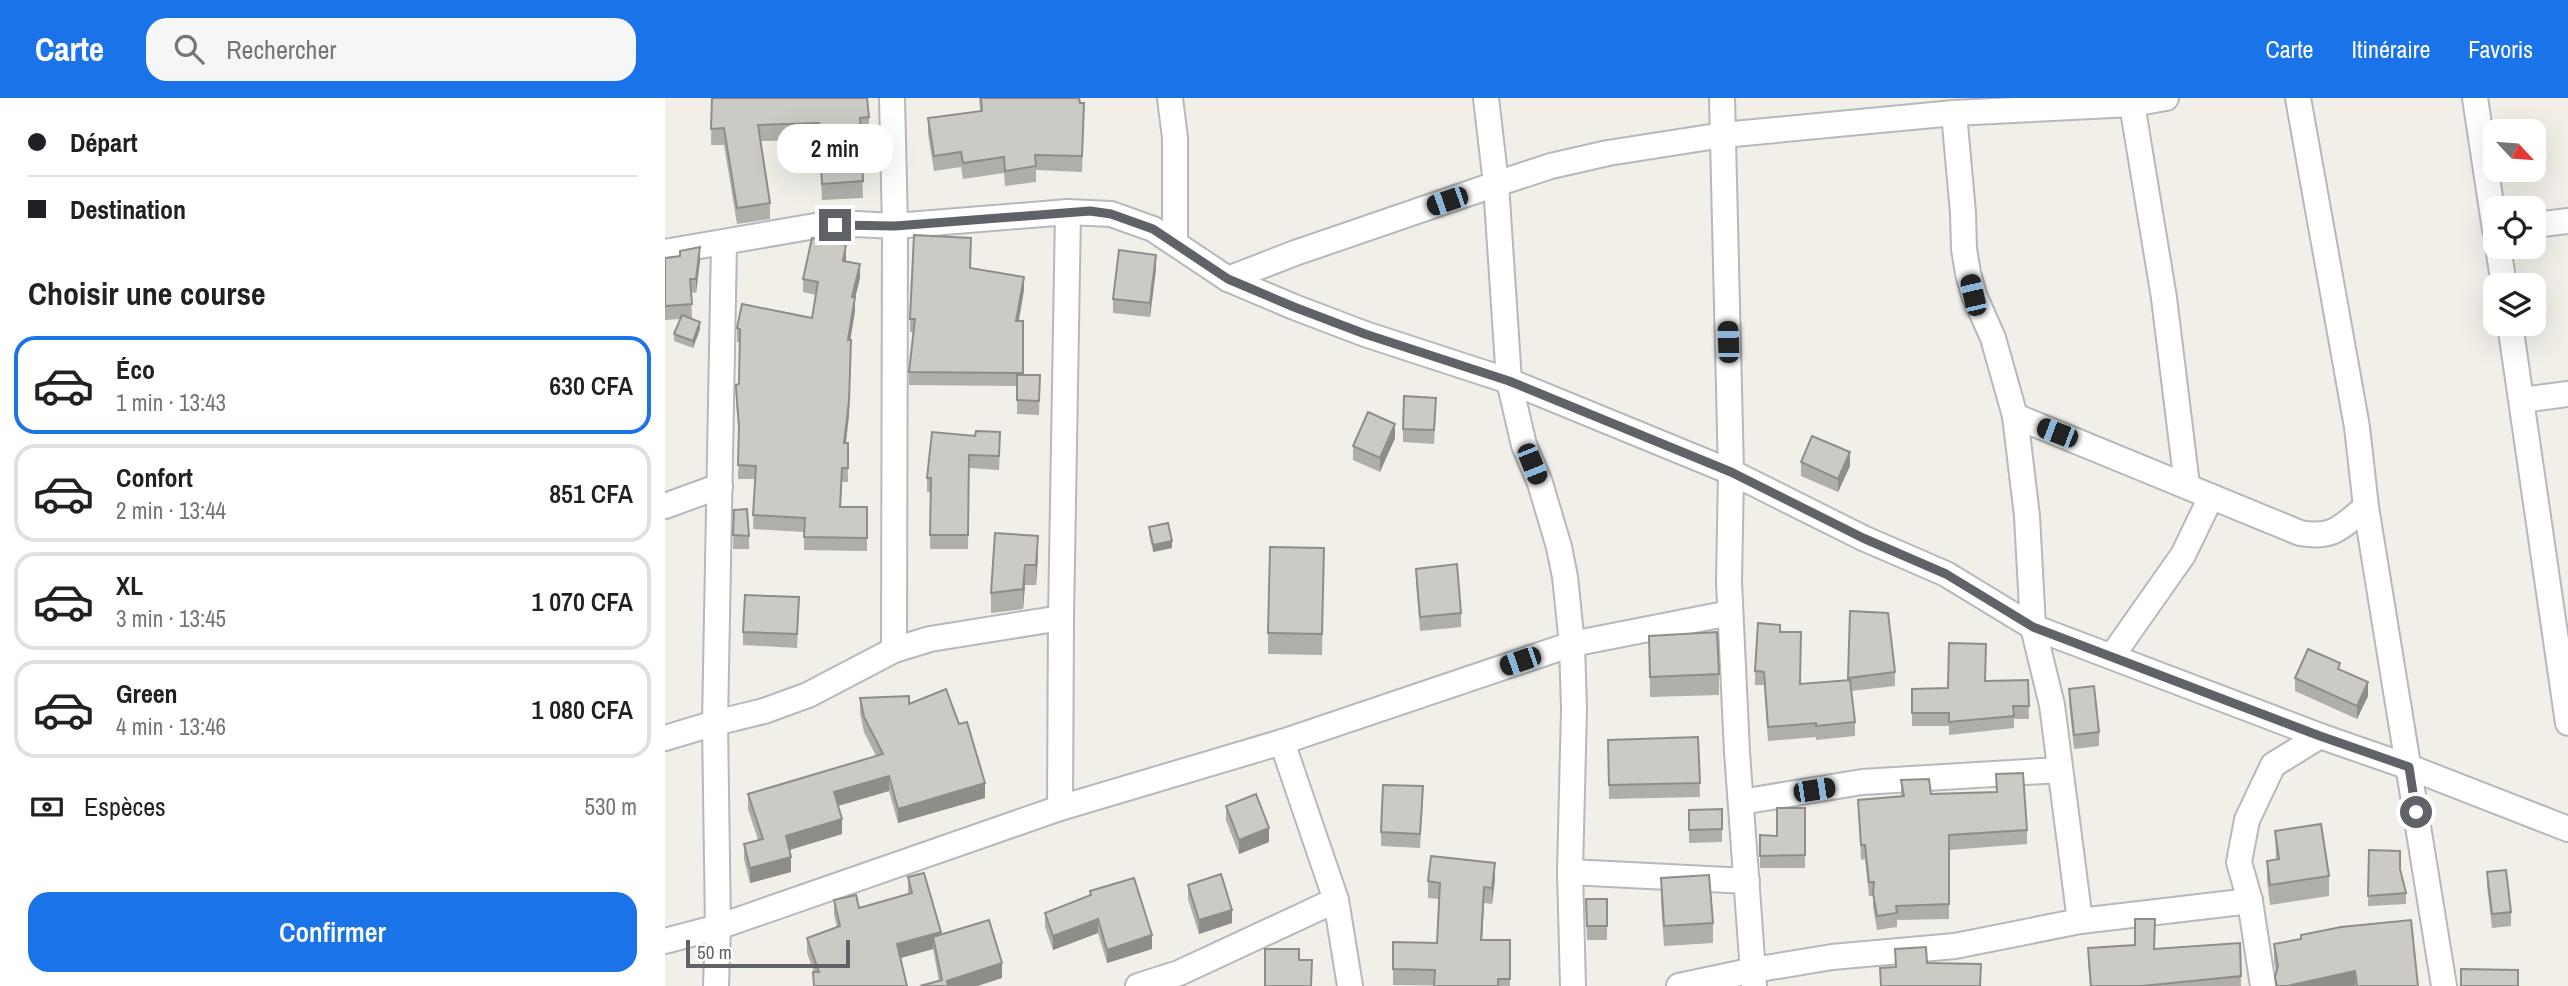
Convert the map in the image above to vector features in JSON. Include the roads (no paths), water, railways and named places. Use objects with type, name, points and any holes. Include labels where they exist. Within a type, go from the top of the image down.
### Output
[{"type":"street","points":[[892,98],[895,226],[894,650]]},
{"type":"street","points":[[1170,98],[1175,138],[1175,243]]},
{"type":"street","points":[[1486,98],[1496,184],[1509,381],[1524,445],[1540,483],[1559,547],[1572,643],[1574,709],[1570,872],[1573,986]]},
{"type":"street","points":[[1722,98],[1731,472],[1730,613],[1754,978]]},
{"type":"street","points":[[1228,279],[1295,253],[1496,184],[1551,166],[1608,153],[1723,135],[1954,113],[2132,104],[2166,98]]},
{"type":"street","points":[[2298,98],[2357,427],[2366,506],[2444,986]]},
{"type":"street","points":[[2475,98],[2490,196]]},
{"type":"street","points":[[2132,104],[2164,299],[2187,485]]},
{"type":"street","points":[[1954,113],[1968,273],[1973,295],[1993,338],[2015,416],[2027,516],[2033,627],[2052,705],[2080,921]]},
{"type":"street","points":[[1060,808],[1068,212]]},
{"type":"street","points":[[665,252],[815,226],[895,226],[1068,212],[1111,214],[1153,229],[1228,279],[1365,334],[1509,381],[1731,472],[1863,538],[1946,574],[2033,627],[2081,648],[2112,656],[2568,829]]},
{"type":"street","points":[[2546,224],[2568,221]]},
{"type":"street","points":[[716,986],[718,927],[715,723],[724,243]]},
{"type":"street","points":[[2512,336],[2558,586],[2568,721]]},
{"type":"street","points":[[2522,400],[2568,394]]},
{"type":"street","points":[[2015,416],[2300,533],[2320,536],[2337,529],[2366,506]]},
{"type":"street","points":[[665,506],[720,486]]},
{"type":"street","points":[[2112,656],[2183,555],[2211,497]]},
{"type":"street","points":[[665,941],[718,927],[1060,808],[1282,741],[1572,643],[1730,613]]},
{"type":"street","points":[[665,738],[764,711],[808,695],[894,650],[930,639],[1061,618]]},
{"type":"street","points":[[2263,986],[2250,901],[2239,862],[2246,820],[2273,765],[2320,736]]},
{"type":"street","points":[[1282,741],[1336,900],[1350,986]]},
{"type":"street","points":[[1741,802],[1862,782],[2059,770]]},
{"type":"street","points":[[1570,872],[1747,881]]},
{"type":"street","points":[[1138,986],[1179,973],[1336,900]]},
{"type":"street","points":[[1679,986],[1754,978],[1832,957],[1955,946],[2080,921],[2250,901]]}]
